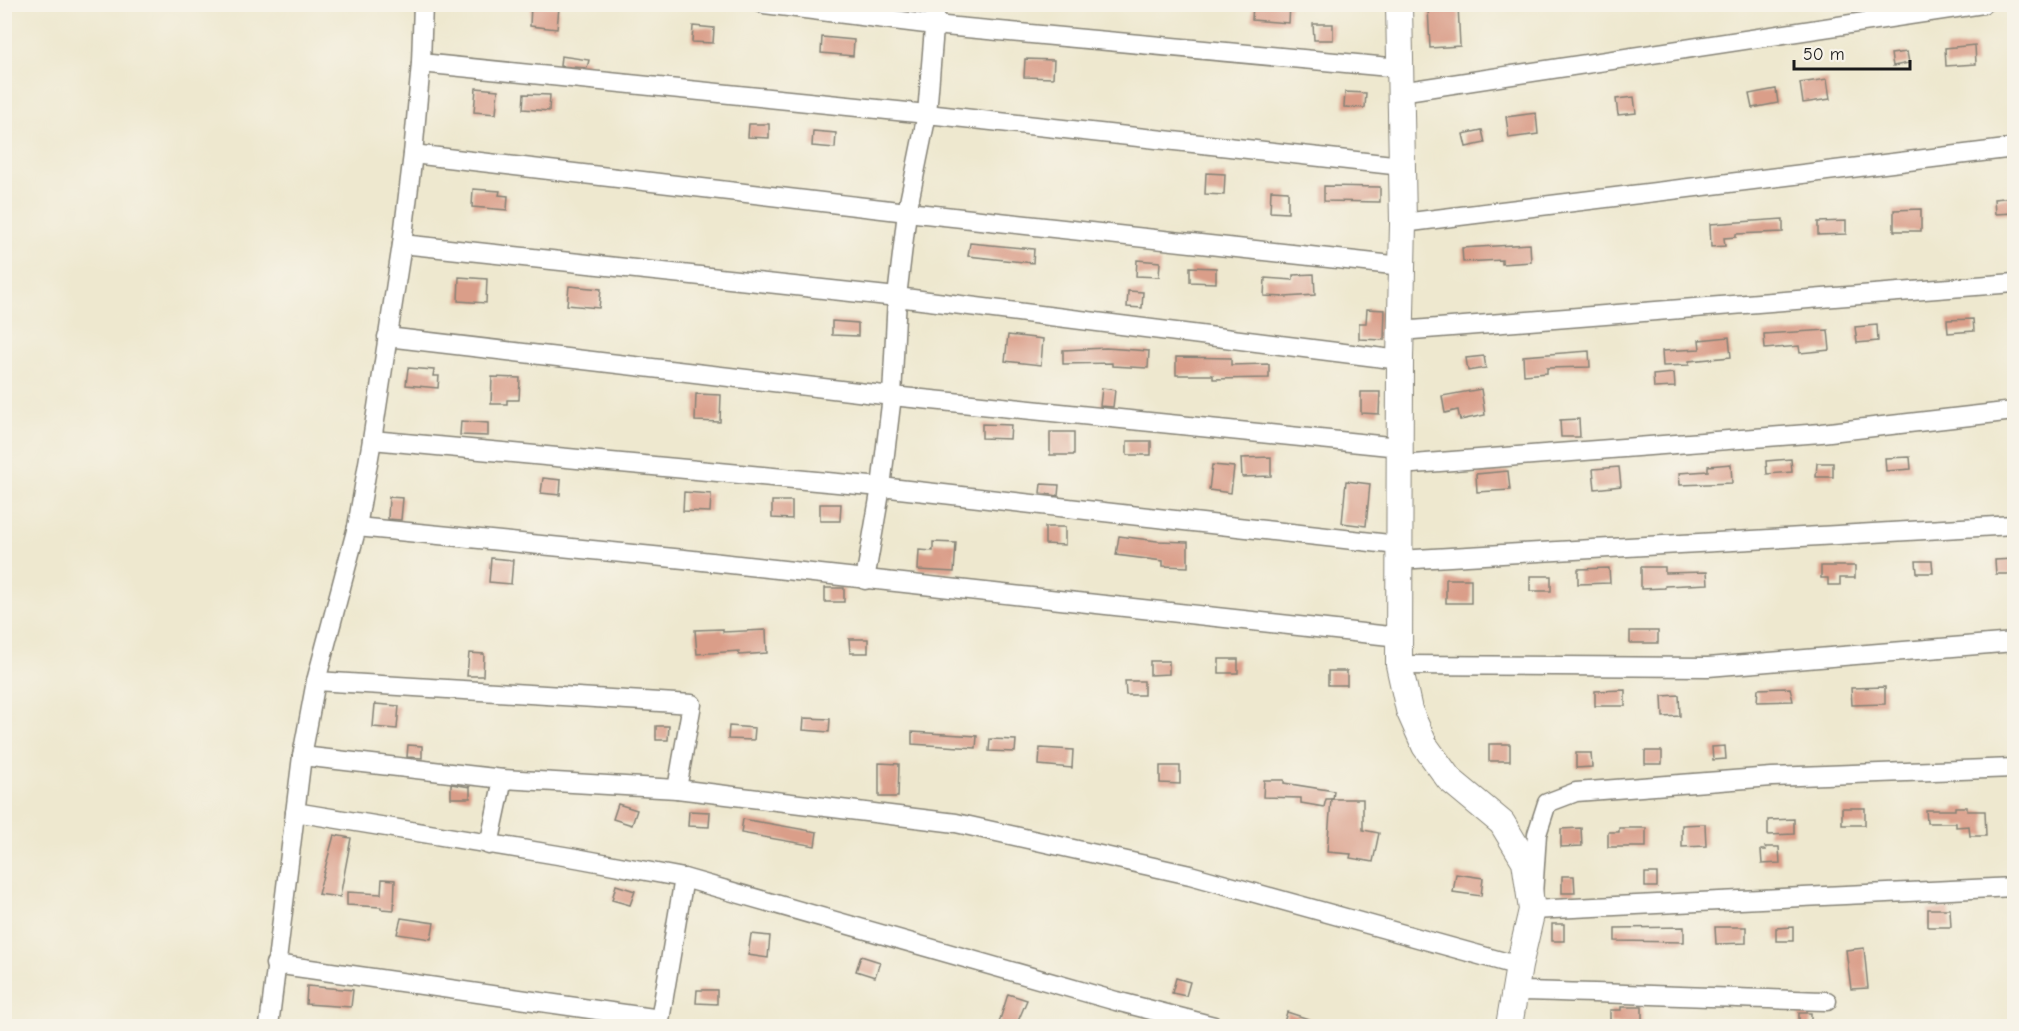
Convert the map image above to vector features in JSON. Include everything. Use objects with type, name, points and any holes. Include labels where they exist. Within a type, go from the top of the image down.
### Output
[{"type":"street","points":[[269,1026],[302,756],[316,681],[357,527],[402,244],[421,63],[423,4]]},
{"type":"street","points":[[764,4],[1400,80],[1983,4]]},
{"type":"street","points":[[865,580],[881,487],[892,396],[897,297],[907,212],[927,114],[936,4]]},
{"type":"street","points":[[1399,4],[1403,223],[1400,331],[1399,665],[1409,710],[1425,746],[1449,779],[1502,823],[1525,861],[1532,910]]},
{"type":"street","points":[[421,63],[927,114],[1402,166]]},
{"type":"street","points":[[1403,223],[2014,148]]},
{"type":"street","points":[[413,154],[907,212],[1402,266]]},
{"type":"street","points":[[402,244],[897,297],[1400,360]]},
{"type":"street","points":[[1400,331],[2014,283]]},
{"type":"street","points":[[387,336],[1400,456],[1821,433],[2014,411]]},
{"type":"street","points":[[372,440],[881,487],[1398,552],[2014,525]]},
{"type":"street","points":[[357,527],[684,559],[1399,637]]},
{"type":"street","points":[[1399,665],[1708,667],[2014,642]]},
{"type":"street","points":[[316,681],[692,704],[677,789]]},
{"type":"street","points":[[302,756],[503,779],[677,789],[956,823],[1190,874],[1517,979],[1619,993],[1827,1001]]},
{"type":"street","points":[[1509,1026],[1532,910],[1537,834],[1547,803],[1576,792],[1772,777],[2014,768]]},
{"type":"street","points":[[489,845],[503,779]]},
{"type":"street","points":[[295,812],[684,878],[1116,1001],[1214,1026]]},
{"type":"street","points":[[275,964],[659,1023],[684,878]]},
{"type":"street","points":[[1532,910],[2014,887]]},
{"type":"building","points":[[1253,4],[1290,4],[1289,23],[1252,20]]},
{"type":"building","points":[[531,5],[559,7],[557,29],[530,26]]},
{"type":"building","points":[[1458,5],[1460,46],[1430,48],[1428,7]]},
{"type":"building","points":[[1313,24],[1333,24],[1333,40],[1314,40]]},
{"type":"building","points":[[693,26],[714,28],[713,43],[692,42]]},
{"type":"building","points":[[822,37],[854,40],[853,56],[821,53]]},
{"type":"building","points":[[1975,45],[1976,64],[1946,66],[1945,48]]},
{"type":"building","points":[[1907,52],[1909,63],[1893,66],[1891,54]]},
{"type":"building","points":[[561,56],[589,60],[587,68],[560,66]]},
{"type":"building","points":[[1025,59],[1054,60],[1053,78],[1024,77]]},
{"type":"building","points":[[1827,79],[1830,99],[1803,103],[1800,83]]},
{"type":"building","points":[[476,88],[498,90],[496,114],[474,112]]},
{"type":"building","points":[[1776,89],[1778,103],[1752,108],[1749,94]]},
{"type":"building","points":[[1345,92],[1366,93],[1365,108],[1344,107]]},
{"type":"building","points":[[524,94],[550,95],[549,111],[523,109]]},
{"type":"building","points":[[1634,97],[1636,113],[1618,115],[1616,99]]},
{"type":"building","points":[[1536,113],[1538,134],[1509,138],[1506,117]]},
{"type":"building","points":[[749,124],[769,124],[769,138],[748,137]]},
{"type":"building","points":[[1482,130],[1485,143],[1466,147],[1463,134]]},
{"type":"building","points":[[813,131],[836,133],[835,148],[812,146]]},
{"type":"building","points":[[1206,173],[1225,174],[1224,195],[1205,194]]},
{"type":"building","points":[[1324,186],[1380,187],[1380,202],[1324,201]]},
{"type":"building","points":[[473,189],[500,191],[499,195],[508,196],[507,210],[472,207]]},
{"type":"building","points":[[1271,190],[1288,191],[1288,213],[1270,212]]},
{"type":"building","points":[[2014,197],[2014,213],[1995,214],[1994,199]]},
{"type":"building","points":[[1921,209],[1921,231],[1894,231],[1894,210]]},
{"type":"building","points":[[1783,219],[1783,232],[1736,234],[1736,237],[1724,238],[1725,246],[1711,247],[1710,224]]},
{"type":"building","points":[[1846,221],[1846,234],[1818,235],[1818,222]]},
{"type":"building","points":[[970,243],[1034,249],[1033,263],[968,256]]},
{"type":"building","points":[[1530,244],[1531,262],[1502,264],[1502,260],[1463,262],[1462,248]]},
{"type":"building","points":[[1137,260],[1160,262],[1159,277],[1136,276]]},
{"type":"building","points":[[1190,267],[1216,268],[1216,283],[1190,282]]},
{"type":"building","points":[[1314,274],[1315,295],[1264,296],[1265,278],[1293,280],[1293,275]]},
{"type":"building","points":[[459,277],[487,279],[486,303],[458,301]]},
{"type":"building","points":[[569,286],[601,289],[599,308],[567,305]]},
{"type":"building","points":[[1128,291],[1143,292],[1142,308],[1127,307]]},
{"type":"building","points":[[1367,309],[1385,310],[1384,340],[1359,339],[1359,323],[1366,323]]},
{"type":"building","points":[[1973,319],[1974,331],[1948,333],[1947,320]]},
{"type":"building","points":[[832,321],[858,323],[858,336],[832,335]]},
{"type":"building","points":[[1877,325],[1878,341],[1857,343],[1855,327]]},
{"type":"building","points":[[1828,330],[1830,350],[1800,353],[1799,346],[1765,349],[1764,334]]},
{"type":"building","points":[[1008,335],[1043,339],[1041,365],[1005,361]]},
{"type":"building","points":[[1729,337],[1731,357],[1689,361],[1689,365],[1663,366],[1662,351],[1700,349],[1699,340]]},
{"type":"building","points":[[1106,348],[1149,351],[1148,368],[1112,366],[1112,363],[1063,364],[1063,350]]},
{"type":"building","points":[[1589,351],[1590,367],[1547,368],[1547,373],[1524,375],[1523,356]]},
{"type":"building","points":[[1484,356],[1486,368],[1468,371],[1466,358]]},
{"type":"building","points":[[1176,357],[1231,358],[1231,365],[1269,364],[1269,378],[1213,379],[1213,375],[1176,375]]},
{"type":"building","points":[[408,368],[434,370],[433,376],[439,376],[438,388],[406,385]]},
{"type":"building","points":[[1674,373],[1675,387],[1654,388],[1653,375]]},
{"type":"building","points":[[492,377],[520,378],[519,400],[507,400],[507,404],[491,404]]},
{"type":"building","points":[[1102,388],[1115,390],[1113,407],[1100,406]]},
{"type":"building","points":[[1481,389],[1485,415],[1460,420],[1458,410],[1445,413],[1442,396]]},
{"type":"building","points":[[1361,392],[1380,392],[1379,414],[1361,413]]},
{"type":"building","points":[[696,394],[721,395],[720,422],[695,421]]},
{"type":"building","points":[[1579,419],[1580,437],[1561,437],[1560,420]]},
{"type":"building","points":[[461,421],[488,423],[488,436],[460,435]]},
{"type":"building","points":[[982,424],[1011,425],[1010,439],[982,438]]},
{"type":"building","points":[[1050,432],[1074,432],[1074,455],[1050,455]]},
{"type":"building","points":[[1127,441],[1151,441],[1151,455],[1127,455]]},
{"type":"building","points":[[1271,457],[1271,476],[1242,477],[1241,458]]},
{"type":"building","points":[[1910,457],[1911,469],[1886,471],[1885,458]]},
{"type":"building","points":[[1791,459],[1792,472],[1767,474],[1766,461]]},
{"type":"building","points":[[1817,463],[1833,463],[1833,477],[1816,477]]},
{"type":"building","points":[[1731,464],[1732,483],[1680,485],[1679,473],[1708,471],[1708,466]]},
{"type":"building","points":[[1212,465],[1234,467],[1231,493],[1209,490]]},
{"type":"building","points":[[1619,467],[1621,486],[1595,489],[1593,469]]},
{"type":"building","points":[[1508,471],[1510,490],[1477,492],[1476,474]]},
{"type":"building","points":[[543,478],[561,480],[560,495],[541,493]]},
{"type":"building","points":[[1346,481],[1370,484],[1366,526],[1342,523]]},
{"type":"building","points":[[1041,484],[1059,485],[1058,496],[1040,493]]},
{"type":"building","points":[[684,492],[711,494],[710,512],[683,511]]},
{"type":"building","points":[[389,497],[403,498],[401,520],[388,519]]},
{"type":"building","points":[[772,501],[792,501],[792,519],[772,518]]},
{"type":"building","points":[[820,504],[841,504],[840,521],[820,521]]},
{"type":"building","points":[[1045,527],[1065,527],[1065,545],[1045,544]]},
{"type":"building","points":[[1119,536],[1188,542],[1188,567],[1163,566],[1163,561],[1116,555]]},
{"type":"building","points":[[933,542],[956,543],[954,572],[918,570],[919,550],[933,551]]},
{"type":"building","points":[[491,558],[513,560],[511,584],[489,582]]},
{"type":"building","points":[[2014,559],[2014,574],[1996,574],[1995,560]]},
{"type":"building","points":[[1916,561],[1932,561],[1933,573],[1917,573]]},
{"type":"building","points":[[1821,566],[1855,566],[1855,578],[1840,578],[1840,585],[1828,585],[1828,578],[1821,578]]},
{"type":"building","points":[[1641,567],[1665,567],[1665,573],[1707,572],[1708,584],[1641,589]]},
{"type":"building","points":[[1609,568],[1610,583],[1578,584],[1578,569]]},
{"type":"building","points":[[1530,576],[1551,576],[1551,591],[1530,591]]},
{"type":"building","points":[[1446,579],[1471,579],[1471,603],[1446,603]]},
{"type":"building","points":[[825,588],[844,588],[844,602],[825,602]]},
{"type":"building","points":[[723,629],[723,632],[766,630],[767,653],[739,655],[739,651],[697,654],[695,630]]},
{"type":"building","points":[[1630,631],[1658,631],[1658,643],[1630,643]]},
{"type":"building","points":[[849,639],[868,639],[868,653],[850,653]]},
{"type":"building","points":[[469,653],[484,654],[483,676],[467,676]]},
{"type":"building","points":[[1219,659],[1238,659],[1238,673],[1219,673]]},
{"type":"building","points":[[1150,661],[1169,661],[1169,674],[1150,675]]},
{"type":"building","points":[[1328,671],[1347,671],[1347,685],[1328,685]]},
{"type":"building","points":[[1125,681],[1144,681],[1144,695],[1126,695]]},
{"type":"building","points":[[1885,687],[1885,704],[1852,705],[1851,688]]},
{"type":"building","points":[[1790,688],[1793,701],[1757,702],[1758,689]]},
{"type":"building","points":[[1625,690],[1625,706],[1595,706],[1595,691]]},
{"type":"building","points":[[1679,695],[1680,716],[1663,717],[1662,696]]},
{"type":"building","points":[[375,704],[399,706],[397,729],[373,727]]},
{"type":"building","points":[[804,718],[830,719],[829,732],[803,730]]},
{"type":"building","points":[[656,726],[669,726],[668,740],[656,740]]},
{"type":"building","points":[[729,726],[755,728],[754,740],[728,739]]},
{"type":"building","points":[[912,732],[977,736],[976,748],[912,744]]},
{"type":"building","points":[[990,739],[1016,740],[1015,752],[989,751]]},
{"type":"building","points":[[1489,744],[1510,744],[1510,761],[1489,761]]},
{"type":"building","points":[[408,745],[422,746],[422,758],[407,757]]},
{"type":"building","points":[[1725,746],[1726,759],[1713,760],[1712,747]]},
{"type":"building","points":[[1040,748],[1073,750],[1072,768],[1039,765]]},
{"type":"building","points":[[1645,751],[1662,751],[1662,764],[1645,764]]},
{"type":"building","points":[[1576,753],[1591,753],[1592,767],[1576,768]]},
{"type":"building","points":[[879,763],[899,764],[898,797],[879,797]]},
{"type":"building","points":[[1160,766],[1180,766],[1180,784],[1160,783]]},
{"type":"building","points":[[1264,780],[1284,780],[1284,783],[1334,791],[1333,799],[1326,799],[1324,807],[1301,803],[1301,798],[1263,797]]},
{"type":"building","points":[[451,784],[470,787],[470,798],[451,798]]},
{"type":"building","points":[[1331,799],[1363,799],[1363,830],[1379,833],[1373,862],[1350,858],[1351,854],[1327,852]]},
{"type":"building","points":[[618,804],[637,810],[632,825],[613,819]]},
{"type":"building","points":[[1955,807],[1967,807],[1967,811],[1985,811],[1986,836],[1970,836],[1969,826],[1956,827],[1956,823],[1927,823],[1926,810],[1955,810]]},
{"type":"building","points":[[1842,808],[1865,808],[1865,825],[1842,825]]},
{"type":"building","points":[[689,811],[710,812],[709,827],[688,826]]},
{"type":"building","points":[[743,819],[817,832],[815,846],[741,833]]},
{"type":"building","points":[[1794,819],[1794,834],[1768,835],[1768,820]]},
{"type":"building","points":[[1705,824],[1706,846],[1682,847],[1682,825]]},
{"type":"building","points":[[1581,828],[1582,846],[1561,847],[1561,829]]},
{"type":"building","points":[[1619,828],[1646,828],[1646,847],[1608,847],[1608,832],[1619,832]]},
{"type":"building","points":[[334,835],[351,838],[340,897],[318,894]]},
{"type":"building","points":[[1765,847],[1779,847],[1780,863],[1762,864],[1761,850],[1766,850]]},
{"type":"building","points":[[1645,873],[1657,873],[1657,887],[1645,887]]},
{"type":"building","points":[[1456,874],[1483,878],[1481,896],[1453,892]]},
{"type":"building","points":[[1562,876],[1574,876],[1575,893],[1562,893]]},
{"type":"building","points":[[382,879],[395,880],[394,910],[347,905],[347,892],[381,894]]},
{"type":"building","points":[[616,885],[635,891],[630,905],[612,900]]},
{"type":"building","points":[[1928,909],[1950,909],[1951,927],[1928,927]]},
{"type":"building","points":[[401,918],[434,923],[431,939],[397,934]]},
{"type":"building","points":[[1552,924],[1564,924],[1564,941],[1552,941]]},
{"type":"building","points":[[1684,927],[1684,942],[1615,941],[1615,928]]},
{"type":"building","points":[[1715,927],[1746,927],[1746,943],[1716,944]]},
{"type":"building","points":[[1793,927],[1793,941],[1776,941],[1776,928]]},
{"type":"building","points":[[751,934],[770,936],[768,958],[748,955]]},
{"type":"building","points":[[1864,948],[1868,988],[1851,989],[1846,950]]},
{"type":"building","points":[[861,956],[880,962],[875,977],[856,971]]},
{"type":"building","points":[[1176,978],[1190,982],[1186,996],[1172,993]]},
{"type":"building","points":[[307,986],[353,990],[351,1007],[306,1004]]},
{"type":"building","points":[[697,990],[717,990],[717,1004],[696,1003]]},
{"type":"building","points":[[1008,994],[1027,1000],[1016,1026],[998,1026]]},
{"type":"building","points":[[1621,1007],[1642,1007],[1642,1024],[1610,1024],[1610,1010],[1621,1010]]},
{"type":"building","points":[[1287,1012],[1324,1024],[1324,1026],[1283,1026]]},
{"type":"building","points":[[1799,1013],[1811,1013],[1811,1026],[1799,1026]]}]
